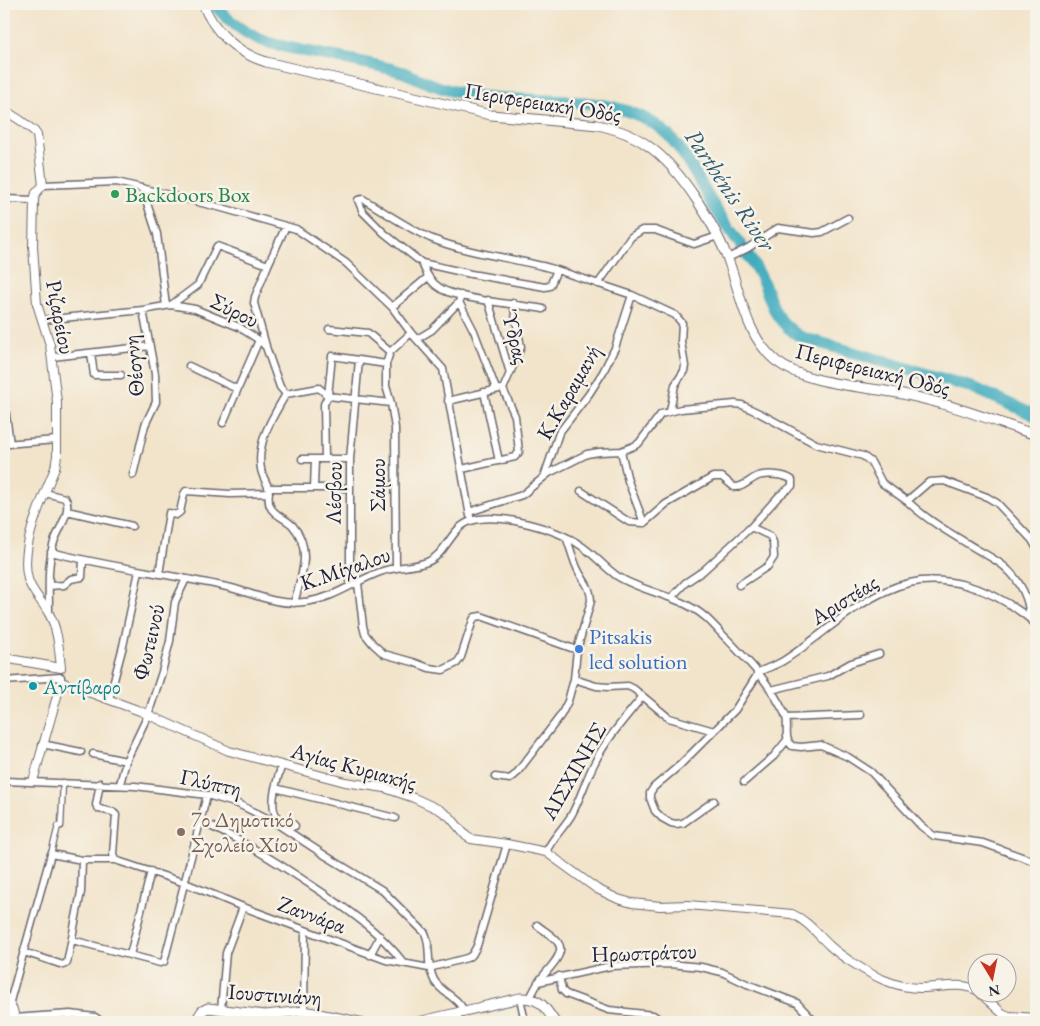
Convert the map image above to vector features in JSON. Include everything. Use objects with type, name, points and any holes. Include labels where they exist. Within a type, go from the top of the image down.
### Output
[{"type":"main road","name":"Περιφερειακή Οδός","points":[[203,4],[210,19],[227,40],[246,54],[266,62],[491,115],[583,123],[626,133],[647,145],[674,169],[731,256],[742,304],[756,338],[766,352],[786,368],[814,378],[907,395],[1036,435]]},
{"type":"main road","points":[[418,1022],[460,1015],[520,998],[530,998],[540,1003],[555,1022]]},
{"type":"main road","points":[[6,1001],[10,1020]]},
{"type":"main road","name":"Ιουστινιάνη","points":[[195,1022],[204,1009],[265,1015],[304,1011],[359,1022]]},
{"type":"street","points":[[4,110],[24,123],[37,135],[43,185]]},
{"type":"street","points":[[4,199],[34,200],[36,193],[43,185],[108,181],[250,215],[303,232],[346,263],[392,306],[411,333],[443,369],[446,376],[448,401],[471,521],[503,519],[548,530],[580,545],[607,568],[626,580],[690,607],[704,616],[759,672],[787,718],[787,740],[789,744],[796,747],[821,745],[848,757],[871,772],[922,826],[934,836],[983,843],[1036,862]]},
{"type":"street","points":[[142,188],[158,234],[168,306]]},
{"type":"street","points":[[557,270],[550,286],[545,287],[422,263],[384,233],[364,212],[358,200],[363,199],[399,222],[431,238],[557,270],[632,295],[675,315],[682,323],[681,342],[685,366],[675,385],[670,411]]},
{"type":"street","name":"Ριζαρείου","points":[[34,200],[33,247],[36,296],[52,356],[57,402],[57,440],[55,468],[29,538],[26,568],[31,586],[54,622],[61,668]]},
{"type":"street","points":[[731,256],[748,248],[778,228],[814,233],[822,232],[848,218]]},
{"type":"street","points":[[266,347],[254,303],[257,290],[286,226]]},
{"type":"street","points":[[598,284],[632,237],[642,230],[655,230],[694,244],[718,236]]},
{"type":"street","points":[[42,320],[168,306],[198,285],[217,246],[268,264]]},
{"type":"street","name":"Ύδρας","points":[[422,263],[428,276],[439,288],[460,299],[488,300],[510,373],[503,389],[515,416],[519,452],[515,457],[462,469]]},
{"type":"street","points":[[392,306],[428,276]]},
{"type":"street","name":"Κ.Καραμανή","points":[[544,477],[559,433],[589,394],[615,348],[632,295]]},
{"type":"street","points":[[418,339],[432,330],[460,299],[496,389]]},
{"type":"street","points":[[488,300],[543,309]]},
{"type":"street","points":[[510,373],[521,347],[513,303]]},
{"type":"street","name":"Σύρου","points":[[168,306],[195,310],[210,315],[239,327],[259,340],[266,347],[280,387],[286,394]]},
{"type":"street","name":"Θέογνη","points":[[133,475],[145,425],[156,402],[155,374],[143,310]]},
{"type":"street","points":[[328,329],[368,333],[390,352]]},
{"type":"street","points":[[325,458],[324,404],[328,396],[332,356],[386,364],[390,352],[411,333]]},
{"type":"street","points":[[223,423],[259,340]]},
{"type":"street","points":[[52,356],[150,346]]},
{"type":"street","points":[[91,353],[92,372],[95,376],[121,375]]},
{"type":"street","name":"Λέσβου","points":[[350,586],[350,459],[360,360]]},
{"type":"street","name":"Σάμου","points":[[386,364],[386,386],[395,428],[396,568]]},
{"type":"street","points":[[189,366],[237,389]]},
{"type":"street","points":[[294,603],[304,568],[304,551],[293,526],[273,511],[270,506],[269,491],[261,471],[260,458],[263,438],[286,394],[318,388],[328,396],[391,403]]},
{"type":"street","name":"Ύδρας","points":[[448,401],[503,389]]},
{"type":"street","points":[[484,392],[499,461]]},
{"type":"street","points":[[4,400],[7,444],[57,440]]},
{"type":"street","points":[[469,512],[522,495],[555,469],[587,454],[628,449],[639,442],[659,415],[670,411],[728,404],[742,405],[816,444],[864,456],[871,462],[882,483],[930,521],[1007,569],[1017,580],[1022,591],[1028,606],[1029,618]]},
{"type":"street","points":[[621,451],[628,481],[644,523]]},
{"type":"street","points":[[302,459],[350,459]]},
{"type":"street","points":[[314,488],[315,459]]},
{"type":"street","points":[[581,491],[629,522],[644,523],[666,504],[713,477],[722,477],[734,488],[738,488],[757,476],[766,475],[791,479],[792,486],[779,496],[751,527],[703,571],[681,587],[671,598]]},
{"type":"street","points":[[907,501],[929,482],[944,482],[987,497],[997,503],[1032,540],[1036,547]]},
{"type":"street","points":[[159,574],[169,513],[176,515],[180,512],[186,491],[230,494],[314,488],[349,488]]},
{"type":"street","points":[[45,493],[65,498],[67,502],[67,511],[51,552],[49,612]]},
{"type":"street","points":[[67,511],[132,526]]},
{"type":"street","name":"Κ.Μίχαλου","points":[[51,552],[83,560],[230,588],[271,600],[294,603],[326,598],[379,572],[427,562],[458,530],[471,521]]},
{"type":"street","points":[[739,585],[768,566],[774,557],[774,542],[770,536],[751,527]]},
{"type":"street","points":[[495,777],[510,779],[516,774],[561,715],[568,701],[574,679],[577,650],[592,601],[592,594],[579,572],[566,538]]},
{"type":"street","points":[[49,586],[64,585],[71,579],[82,577],[83,560]]},
{"type":"street","points":[[109,699],[139,571]]},
{"type":"street","name":"Φωτεινού","points":[[120,784],[126,761],[148,715],[170,641],[175,602],[186,579]]},
{"type":"street","name":"Αριστέας","points":[[759,672],[782,662],[820,634],[887,590],[921,582],[954,583],[980,589],[1036,624]]},
{"type":"street","points":[[358,583],[363,626],[373,644],[384,654],[429,668],[443,670],[457,663],[473,620],[477,616],[577,650]]},
{"type":"street","points":[[771,690],[828,676],[851,663],[879,654]]},
{"type":"street","points":[[4,658],[61,668],[61,680],[33,781]]},
{"type":"street","points":[[714,801],[683,823],[676,824],[662,818],[656,811],[650,798],[650,793],[735,710],[759,672]]},
{"type":"street","name":"ΑΙΣΧΙΝΗΣ","points":[[546,852],[550,843],[581,798],[595,760],[642,697],[628,686],[608,688],[574,679]]},
{"type":"street","points":[[4,681],[61,680]]},
{"type":"street","name":"Αγίας Κυριακής","points":[[61,680],[148,715],[220,747],[345,782],[384,788],[407,796],[440,810],[471,839],[546,852]]},
{"type":"street","points":[[642,697],[669,718],[714,731]]},
{"type":"street","points":[[787,718],[861,715]]},
{"type":"street","points":[[744,782],[774,756],[787,740]]},
{"type":"street","points":[[42,744],[81,752]]},
{"type":"street","points":[[94,754],[126,761]]},
{"type":"street","points":[[271,820],[292,827],[295,826],[276,815],[273,802],[282,765]]},
{"type":"street","name":"Γλύπτη","points":[[4,781],[120,784],[207,795],[244,806],[271,820],[382,890],[425,933],[428,941],[429,968]]},
{"type":"street","points":[[6,1001],[24,952],[58,826],[61,826],[63,782]]},
{"type":"street","points":[[100,783],[96,805],[99,809],[113,812],[117,819],[113,854],[115,860]]},
{"type":"street","points":[[275,788],[395,818]]},
{"type":"street","points":[[72,940],[160,963],[166,960],[207,795]]},
{"type":"street","points":[[200,822],[261,852],[355,916],[380,936],[404,963]]},
{"type":"street","points":[[460,1015],[458,1002],[439,988],[429,968],[472,955],[477,946],[507,844]]},
{"type":"street","points":[[546,852],[597,889],[618,900],[641,905],[688,905],[792,914],[805,921],[835,950],[885,981],[910,987],[968,987]]},
{"type":"street","name":"Ζαννάρα","points":[[51,854],[82,860],[115,860],[185,883],[370,955],[429,968]]},
{"type":"street","points":[[24,952],[65,964],[68,961],[81,892],[82,860]]},
{"type":"street","points":[[130,955],[150,871]]},
{"type":"street","points":[[221,1010],[226,953],[243,907]]},
{"type":"street","points":[[530,998],[538,982],[558,957],[560,947],[554,939],[537,925]]},
{"type":"street","points":[[304,1011],[305,930]]},
{"type":"street","points":[[370,955],[380,936]]},
{"type":"street","name":"Ηρωστράτου","points":[[538,982],[611,966],[670,964],[701,967],[722,972],[747,984],[797,1003],[815,1022]]},
{"type":"street","points":[[559,976],[562,990],[566,994],[609,1010],[653,1015],[663,1022]]},
{"type":"street","points":[[520,998],[525,1022]]},
{"type":"street","points":[[992,1004],[1002,1013],[1009,1016],[1036,1018]]},
{"type":"street","points":[[237,1022],[238,1012]]},
{"type":"street","points":[[10,1020],[70,1014],[96,1020]]},
{"type":"street","points":[[68,1022],[70,1014]]},
{"type":"waterway","name":"Parthénis River","points":[[214,4],[237,26],[266,42],[399,71],[448,90],[466,94],[602,105],[626,111],[648,120],[667,134],[686,157],[710,200],[757,270],[777,315],[790,330],[801,337],[974,388],[1036,416]]},
{"type":"place","name":"Backdoors Box","points":[[115,194]]},
{"type":"place","name":"Pitsakis led solution","points":[[579,649]]},
{"type":"place","name":"Αντίβαρο","points":[[33,686]]},
{"type":"place","name":"7ο Δημοτικό Σχολείο Χίου","points":[[181,832]]}]
